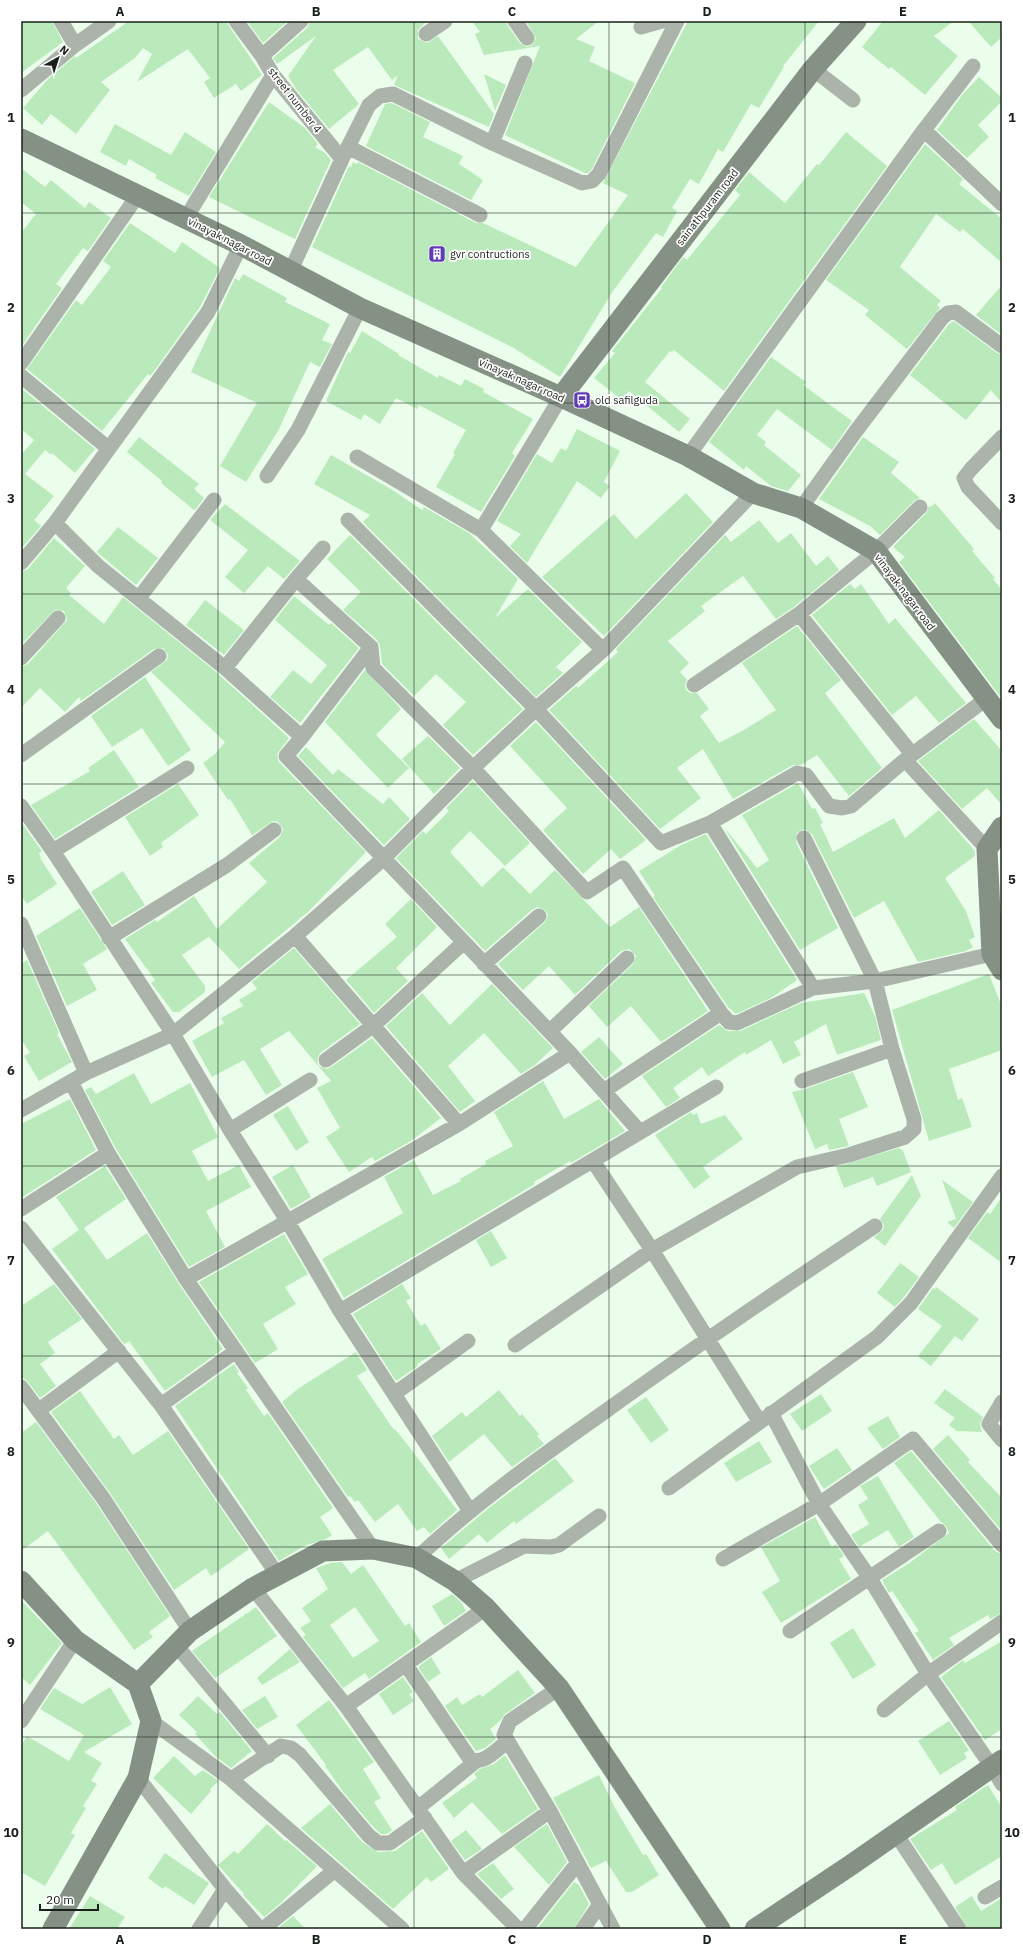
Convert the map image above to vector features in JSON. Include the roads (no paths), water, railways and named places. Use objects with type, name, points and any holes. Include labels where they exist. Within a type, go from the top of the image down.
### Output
[{"type":"street","points":[[61,21],[75,45]]},
{"type":"street","points":[[21,90],[75,45],[109,21]]},
{"type":"street","name":"street number 4","points":[[236,21],[262,56],[273,75],[345,153]]},
{"type":"street","points":[[262,56],[301,21]]},
{"type":"street","points":[[426,34],[445,21]]},
{"type":"street","points":[[515,21],[527,38]]},
{"type":"street","points":[[641,27],[662,21]]},
{"type":"street","points":[[290,272],[369,105],[380,96],[393,94],[492,143],[582,183],[592,181],[599,174],[677,21]]},
{"type":"street","name":"sainathpuram road","points":[[561,397],[813,69],[855,21]]},
{"type":"street","points":[[492,143],[525,63]]},
{"type":"street","points":[[688,456],[924,130],[973,66]]},
{"type":"street","points":[[813,69],[853,100]]},
{"type":"street","points":[[186,218],[273,75]]},
{"type":"street","points":[[924,130],[1002,204]]},
{"type":"street","name":"vinayak nagar road","points":[[21,139],[241,245],[360,308],[561,397],[688,456],[753,493],[801,508],[876,551],[1002,719]]},
{"type":"street","points":[[345,153],[480,215]]},
{"type":"street","points":[[21,363],[138,195]]},
{"type":"street","points":[[21,563],[56,523],[108,448],[208,312],[241,245]]},
{"type":"street","points":[[268,476],[298,430],[360,308]]},
{"type":"street","points":[[801,508],[856,430],[942,318],[948,313],[956,312],[1002,346]]},
{"type":"street","points":[[21,376],[108,448]]},
{"type":"street","points":[[481,530],[561,397]]},
{"type":"street","points":[[1002,437],[964,478],[968,487],[1002,522]]},
{"type":"street","points":[[357,457],[481,530],[604,650]]},
{"type":"street","points":[[21,1110],[86,1073],[173,1034],[295,936],[384,858],[472,768],[536,709],[604,650],[753,493]]},
{"type":"street","points":[[139,598],[214,500]]},
{"type":"street","points":[[694,685],[799,614],[876,551],[920,507]]},
{"type":"street","points":[[348,520],[536,709],[661,843],[710,823],[797,773],[806,775],[829,806],[842,808],[851,806],[909,757],[986,699]]},
{"type":"street","points":[[56,523],[98,566],[225,668],[302,737]]},
{"type":"street","points":[[225,668],[296,578],[323,548]]},
{"type":"street","points":[[296,578],[371,647],[373,668],[472,768],[587,892],[623,868],[720,1014],[729,1022],[737,1023],[813,988],[875,981],[997,962],[987,849],[909,757],[799,614]]},
{"type":"street","points":[[21,658],[58,618]]},
{"type":"street","points":[[371,647],[286,756],[484,964],[550,1031],[640,1132]]},
{"type":"street","points":[[21,756],[159,656]]},
{"type":"street","points":[[53,851],[187,768]]},
{"type":"street","points":[[21,806],[53,851],[173,1034],[230,1130],[288,1222],[340,1311],[470,1511]]},
{"type":"street","points":[[710,823],[813,988]]},
{"type":"street","points":[[987,849],[1002,827]]},
{"type":"street","points":[[109,938],[227,865],[274,830]]},
{"type":"street","points":[[515,1345],[652,1250],[797,1167],[849,1155],[905,1137],[914,1129],[914,1119],[892,1049],[875,981],[804,838]]},
{"type":"street","points":[[484,964],[539,916]]},
{"type":"street","points":[[21,924],[86,1073]]},
{"type":"street","points":[[295,936],[459,1124]]},
{"type":"street","points":[[326,1060],[374,1025],[464,942]]},
{"type":"street","points":[[550,1031],[627,958]]},
{"type":"street","points":[[604,1090],[720,1014]]},
{"type":"street","points":[[802,1081],[892,1049]]},
{"type":"street","points":[[186,1279],[459,1124],[570,1053]]},
{"type":"street","points":[[230,1130],[310,1080]]},
{"type":"street","points":[[71,1082],[108,1153],[186,1279],[373,1550]]},
{"type":"street","points":[[340,1311],[716,1087]]},
{"type":"street","points":[[21,1209],[108,1153]]},
{"type":"street","points":[[593,1161],[652,1250],[707,1338],[765,1417],[819,1504],[869,1577],[928,1674],[999,1770],[896,1834],[755,1929]]},
{"type":"street","points":[[669,1488],[877,1337],[911,1304],[1002,1176]]},
{"type":"street","points":[[417,1558],[470,1511],[546,1454],[707,1338],[875,1226]]},
{"type":"street","points":[[21,1228],[161,1405],[277,1574]]},
{"type":"street","points":[[394,1394],[468,1341]]},
{"type":"street","points":[[39,1410],[119,1351]]},
{"type":"street","points":[[161,1405],[236,1351]]},
{"type":"street","points":[[21,1386],[103,1498],[183,1638],[268,1756]]},
{"type":"street","points":[[1002,1402],[989,1424],[1002,1440]]},
{"type":"street","points":[[723,1559],[819,1504],[913,1439],[1002,1545]]},
{"type":"street","points":[[455,1581],[524,1546],[551,1547],[559,1545],[599,1516]]},
{"type":"street","points":[[790,1631],[939,1531]]},
{"type":"street","points":[[138,1684],[183,1638],[253,1588],[323,1551],[373,1550],[417,1558],[455,1581],[486,1608],[559,1688],[720,1929]]},
{"type":"street","points":[[21,1582],[75,1640],[138,1684],[151,1721],[138,1778],[53,1929]]},
{"type":"street","points":[[253,1588],[346,1706],[463,1873],[518,1929]]},
{"type":"street","points":[[346,1706],[486,1608]]},
{"type":"street","points":[[884,1710],[928,1674],[1002,1622]]},
{"type":"street","points":[[21,1721],[75,1640]]},
{"type":"street","points":[[406,1665],[470,1759],[475,1762]]},
{"type":"street","points":[[559,1688],[510,1720],[504,1735],[550,1811],[613,1929]]},
{"type":"street","points":[[151,1721],[232,1779],[402,1929]]},
{"type":"street","points":[[232,1779],[281,1746],[292,1748],[300,1755],[369,1836],[378,1843],[390,1843],[475,1762],[481,1761],[507,1742]]},
{"type":"street","points":[[138,1778],[225,1888],[260,1929]]},
{"type":"street","points":[[463,1873],[550,1811]]},
{"type":"street","points":[[896,1834],[959,1929]]},
{"type":"street","points":[[525,1929],[578,1864]]},
{"type":"street","points":[[263,1929],[335,1870]]},
{"type":"street","points":[[985,1897],[1002,1886]]},
{"type":"street","points":[[199,1929],[225,1888]]},
{"type":"street","points":[[583,1929],[600,1904]]},
{"type":"place","name":"gvr contructions","points":[[437,254]]},
{"type":"place","name":"old safilguda","points":[[582,400]]}]
